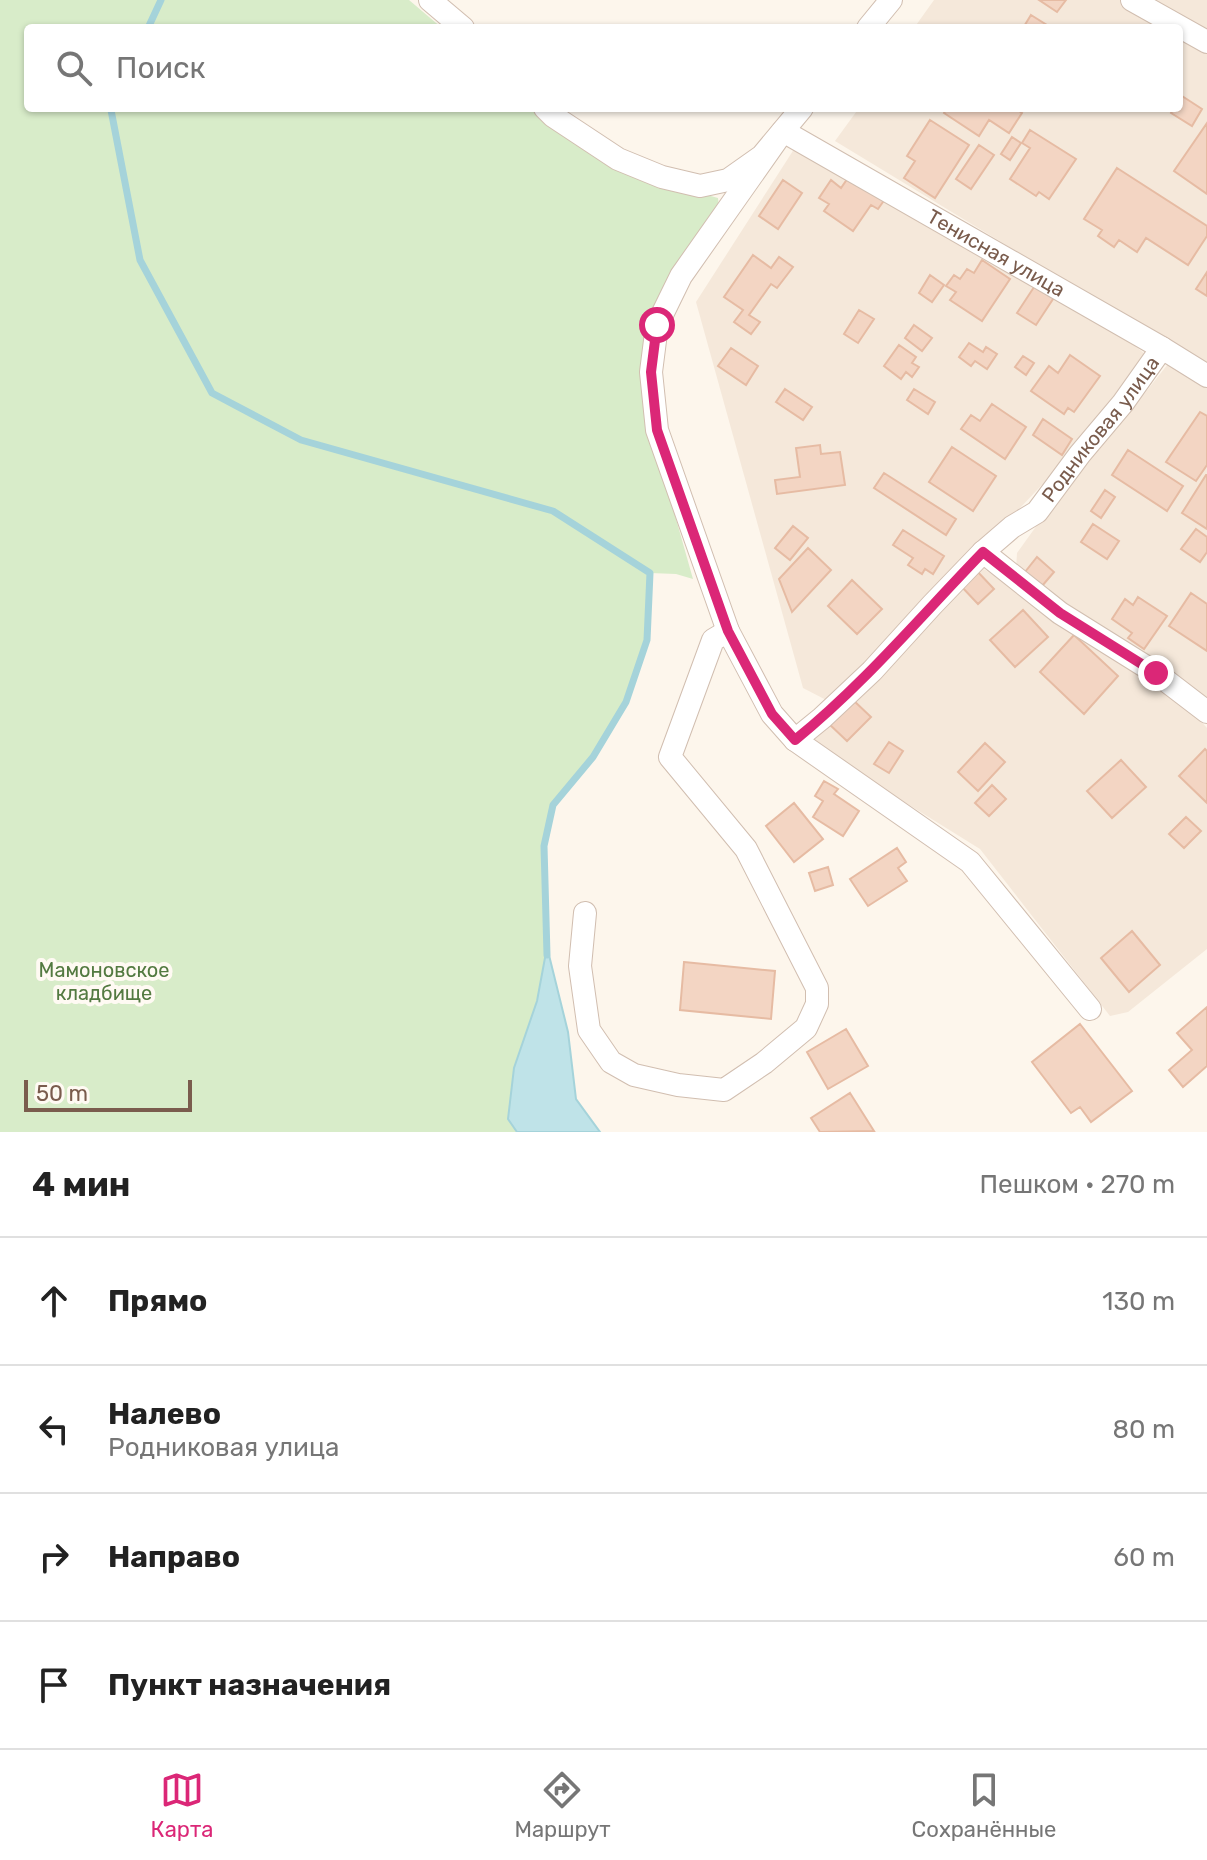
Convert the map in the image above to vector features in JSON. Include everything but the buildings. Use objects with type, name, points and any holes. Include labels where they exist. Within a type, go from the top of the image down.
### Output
[{"type":"street","points":[[430,0],[458,24]]},
{"type":"street","points":[[871,24],[891,0]]},
{"type":"street","points":[[1132,0],[1175,24]]},
{"type":"street","points":[[1183,29],[1207,42]]},
{"type":"street","points":[[549,112],[618,159],[662,177],[700,186],[728,180],[762,156],[799,112]]},
{"type":"street","points":[[783,131],[681,276],[657,325],[651,372],[657,430],[728,631],[772,714],[795,740],[970,862],[1090,1009]]},
{"type":"street","name":"Тенисная улица","points":[[783,131],[1207,376]]},
{"type":"street","name":"Родниковая улица","points":[[795,740],[872,671],[983,552],[1012,527],[1037,512],[1162,348]]},
{"type":"street","points":[[983,552],[1060,613],[1156,673],[1207,712]]},
{"type":"street","points":[[585,913],[580,966],[589,1030],[611,1062],[634,1075],[678,1085],[724,1090],[764,1063],[806,1028],[817,1004],[817,988],[746,849],[670,757],[713,640],[728,631]]},
{"type":"shaded area","points":[[934,0],[1123,0],[1166,24],[917,24]]},
{"type":"shaded area","points":[[1148,0],[1207,0],[1207,33]]},
{"type":"shaded area","points":[[1183,33],[1207,47],[1207,367],[835,141],[856,112],[1183,112]]},
{"type":"shaded area","points":[[798,143],[1093,314],[1144,353],[1075,450],[834,704],[803,688],[696,302]]},
{"type":"shaded area","points":[[1168,364],[1207,386],[1207,701],[1016,570],[1017,553],[1068,482]]},
{"type":"shaded area","points":[[976,564],[1176,693],[1207,728],[1207,949],[1128,1012],[1110,1016],[980,849],[803,739]]},
{"type":"green space","name":"Мамоновское кладбище","points":[[0,0],[409,0],[437,24],[24,24],[24,112],[543,112],[700,193],[718,198],[719,209],[667,279],[652,309],[647,338],[643,402],[693,579],[676,574],[650,573],[647,640],[626,702],[593,757],[553,805],[544,846],[547,947],[537,1001],[514,1068],[508,1119],[517,1132],[0,1132]]},
{"type":"water","points":[[547,947],[568,1032],[576,1099],[600,1132],[517,1132],[508,1119],[514,1068],[537,1001]]},
{"type":"waterway","points":[[150,24],[161,0]]},
{"type":"waterway","points":[[111,112],[140,260],[212,393],[301,440],[553,511],[650,573],[647,640],[626,702],[593,757],[553,805],[544,846],[547,955]]},
{"type":"route","points":[[657,325],[651,372],[657,430],[728,631],[772,714],[795,740],[872,671],[983,552],[1060,613],[1156,673]]}]
